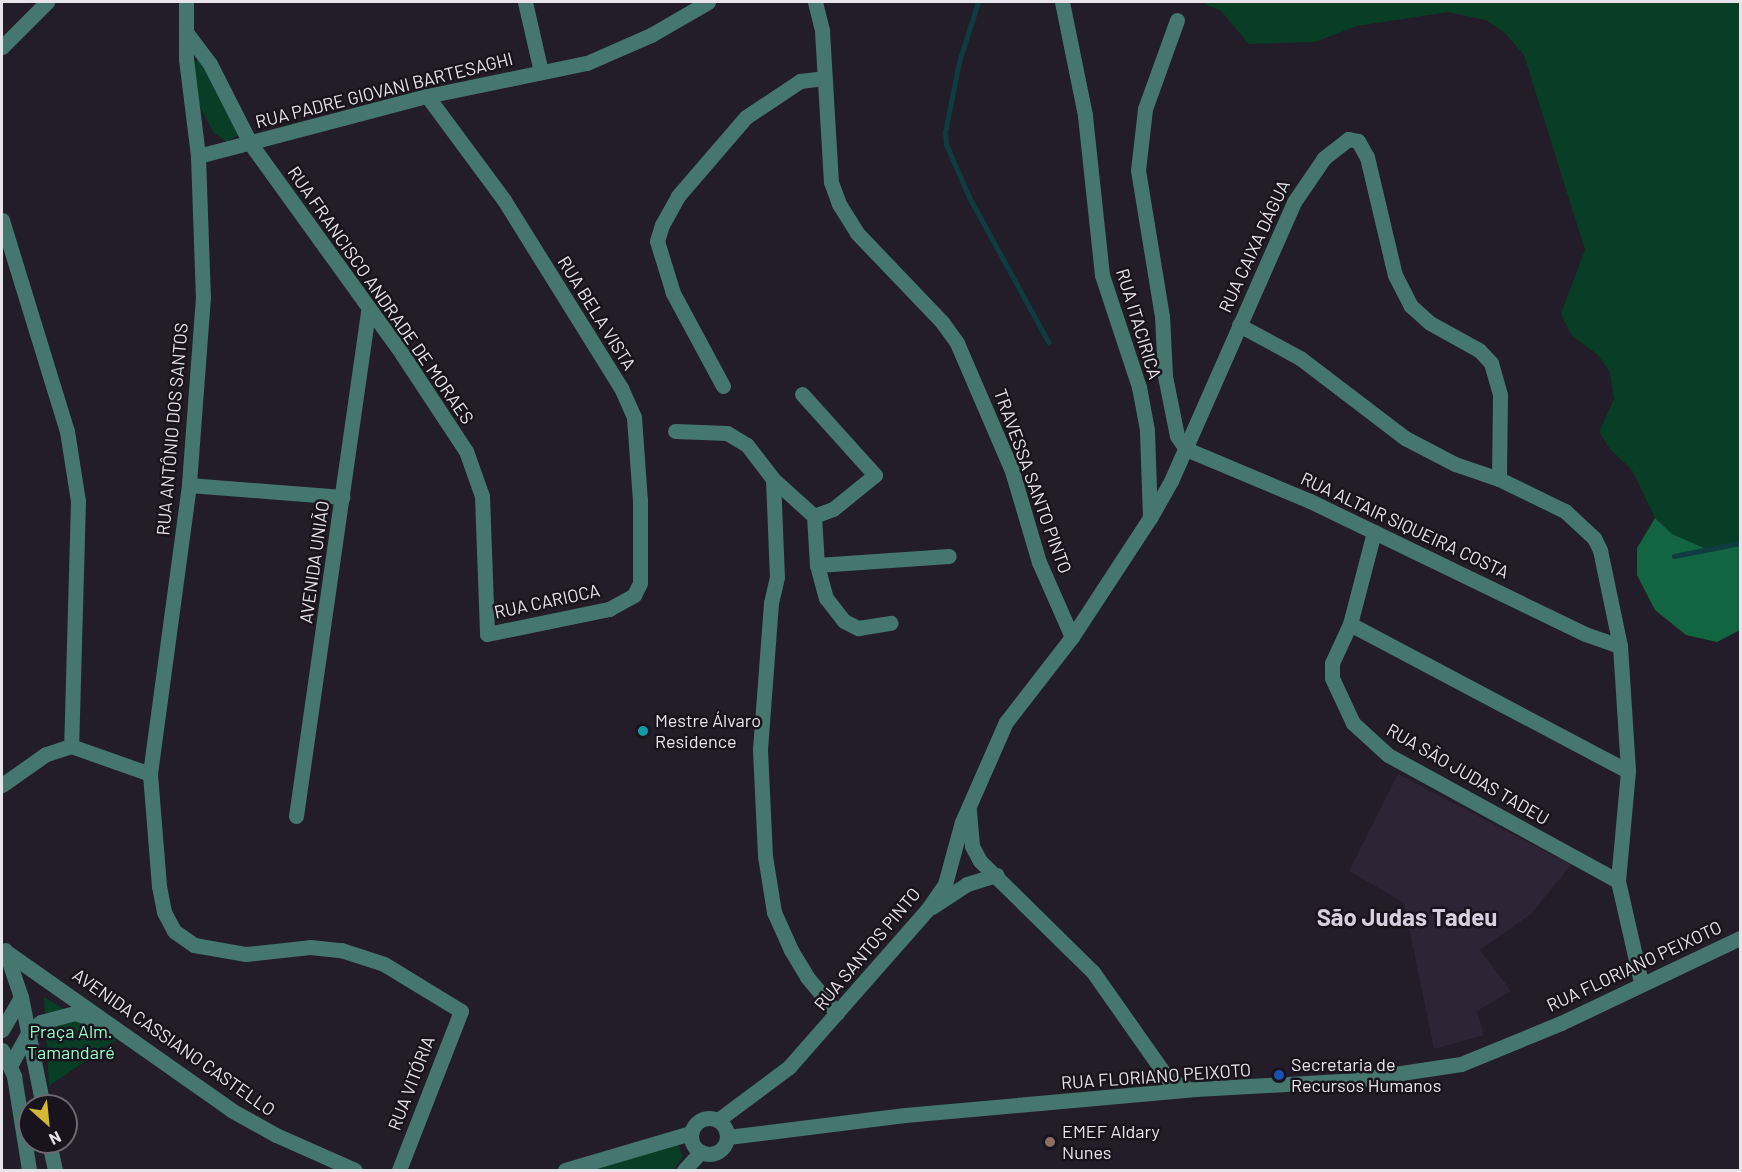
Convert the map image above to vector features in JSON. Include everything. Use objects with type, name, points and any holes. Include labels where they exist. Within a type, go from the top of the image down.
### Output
[{"type":"street","points":[[2,47],[47,2]]},
{"type":"street","name":"RUA ANTÔNIO DOS SANTOS","points":[[186,2],[186,32],[198,156],[203,297],[189,485],[150,774],[159,886],[164,912],[174,931],[194,945],[246,954],[310,947],[340,950],[384,964],[460,1011]]},
{"type":"street","points":[[525,2],[541,72]]},
{"type":"street","name":"RUA PADRE GIOVANI BARTESAGHI","points":[[198,156],[427,96],[541,72],[615,53],[708,2]]},
{"type":"street","name":"RUA ITACIRICA","points":[[1062,2],[1084,115],[1102,275],[1139,387],[1147,430],[1150,518]]},
{"type":"street","name":"TRAVESSA SANTO PINTO","points":[[821,4],[831,182],[839,204],[857,233],[942,322],[957,343],[1012,471],[1039,562],[1072,637]]},
{"type":"street","points":[[1177,20],[1145,109],[1138,170],[1162,316],[1165,376],[1181,442]]},
{"type":"street","name":"RUA FRANCISCO ANDRADE DE MORAES","points":[[186,32],[210,64],[250,143],[368,312],[409,364],[466,451],[482,496],[487,634]]},
{"type":"street","points":[[723,386],[673,293],[660,260],[657,241],[662,225],[678,196],[746,117],[794,84],[824,78]]},
{"type":"street","name":"RUA BELA VISTA","points":[[427,96],[504,200],[621,388],[634,417],[640,491],[640,583]]},
{"type":"street","name":"RUA CAIXA DÁGUA","points":[[1150,518],[1181,442],[1308,178],[1338,144],[1348,139],[1358,141],[1367,157],[1395,275],[1411,306],[1430,323],[1479,350],[1491,363],[1500,395],[1499,479]]},
{"type":"street","points":[[2,220],[5,254],[67,431],[78,501],[71,746]]},
{"type":"street","name":"AVENIDA UNIÃO","points":[[296,816],[368,312]]},
{"type":"street","points":[[1239,325],[1300,358],[1406,438],[1455,464],[1499,479],[1565,511],[1587,528],[1600,550],[1620,646],[1628,771],[1618,881],[1641,982]]},
{"type":"street","points":[[802,394],[875,476],[833,509],[814,516]]},
{"type":"street","points":[[675,431],[738,437],[773,479],[814,516],[817,565],[826,598],[844,621],[858,628],[891,623]]},
{"type":"street","name":"RUA ALTAIR SIQUEIRA COSTA","points":[[1181,442],[1586,634],[1620,646]]},
{"type":"street","points":[[773,479],[777,577],[771,603],[760,750],[765,856],[774,912],[791,950],[807,977],[837,1013]]},
{"type":"street","points":[[189,485],[343,497]]},
{"type":"street","points":[[1150,518],[1072,637],[1006,722],[968,808],[972,846],[980,861],[997,875],[1093,972],[1174,1085],[1196,1089]]},
{"type":"street","name":"RUA SÃO JUDAS TADEU","points":[[1374,532],[1350,624],[1332,663],[1332,678],[1353,723],[1388,755],[1618,881]]},
{"type":"street","points":[[817,565],[949,556]]},
{"type":"street","name":"RUA CARIOCA","points":[[487,634],[609,609],[634,595],[640,583]]},
{"type":"street","points":[[1350,624],[1628,771]]},
{"type":"street","points":[[2,785],[46,754],[71,746],[150,774]]},
{"type":"street","name":"RUA SANTOS PINTO","points":[[718,1120],[789,1067],[927,910],[945,884],[968,808]]},
{"type":"street","points":[[927,910],[967,884],[997,875]]},
{"type":"street","name":"RUA FLORIANO PEIXOTO","points":[[728,1137],[905,1115],[1196,1089],[1355,1080],[1461,1064],[1561,1023],[1641,982],[1740,938]]},
{"type":"street","points":[[5,949],[21,997],[41,1094]]},
{"type":"street","name":"AVENIDA CASSIANO CASTELLO","points":[[5,949],[231,1110],[276,1135],[355,1170]]},
{"type":"street","points":[[2,1030],[21,997]]},
{"type":"street","name":"RUA VITÓRIA","points":[[399,1170],[460,1011]]},
{"type":"street","points":[[11,1064],[29,1032],[41,1022],[75,1012],[109,1023]]},
{"type":"street","points":[[2,1050],[11,1064],[29,1170]]},
{"type":"street","points":[[1138,1095],[1153,1085],[1155,1060]]},
{"type":"street","points":[[707,1118],[718,1120],[728,1137],[718,1152],[701,1152],[695,1148],[691,1133],[696,1123],[707,1118]]},
{"type":"street","points":[[565,1170],[691,1133]]},
{"type":"street","points":[[684,1170],[701,1152]]},
{"type":"street","points":[[52,1154],[55,1170]]},
{"type":"shaded area","points":[[1398,774],[1571,865],[1531,914],[1480,950],[1511,991],[1477,1011],[1484,1035],[1434,1049],[1404,903],[1349,871]]},
{"type":"green space","points":[[1201,2],[1740,2],[1740,546],[1704,548],[1672,534],[1655,518],[1632,470],[1610,449],[1599,432],[1614,399],[1610,372],[1598,355],[1572,336],[1561,314],[1585,250],[1524,55],[1504,32],[1486,20],[1448,12],[1357,26],[1315,42],[1249,44],[1221,11]]},
{"type":"green space","points":[[201,58],[238,135],[227,142],[214,133],[199,105],[193,63]]},
{"type":"green space","points":[[1655,518],[1672,534],[1704,548],[1740,546],[1740,630],[1717,642],[1686,635],[1655,610],[1637,575],[1637,548]]},
{"type":"green space","name":"Praça Alm. Tamandaré","points":[[44,997],[116,1040],[49,1086]]},
{"type":"green space","points":[[676,1139],[683,1157],[673,1170],[595,1170]]},
{"type":"waterway","points":[[978,2],[959,62],[945,132],[946,144],[969,197],[1049,343]]},
{"type":"waterway","points":[[1674,556],[1740,543]]},
{"type":"place","name":"Mestre Álvaro Residence","points":[[643,731]]},
{"type":"place","name":"Secretaria de Recursos Humanos","points":[[1279,1075]]},
{"type":"place","name":"EMEF Aldary Nunes","points":[[1050,1142]]},
{"type":"district","name":"São Judas Tadeu","points":[[1407,917]]}]
